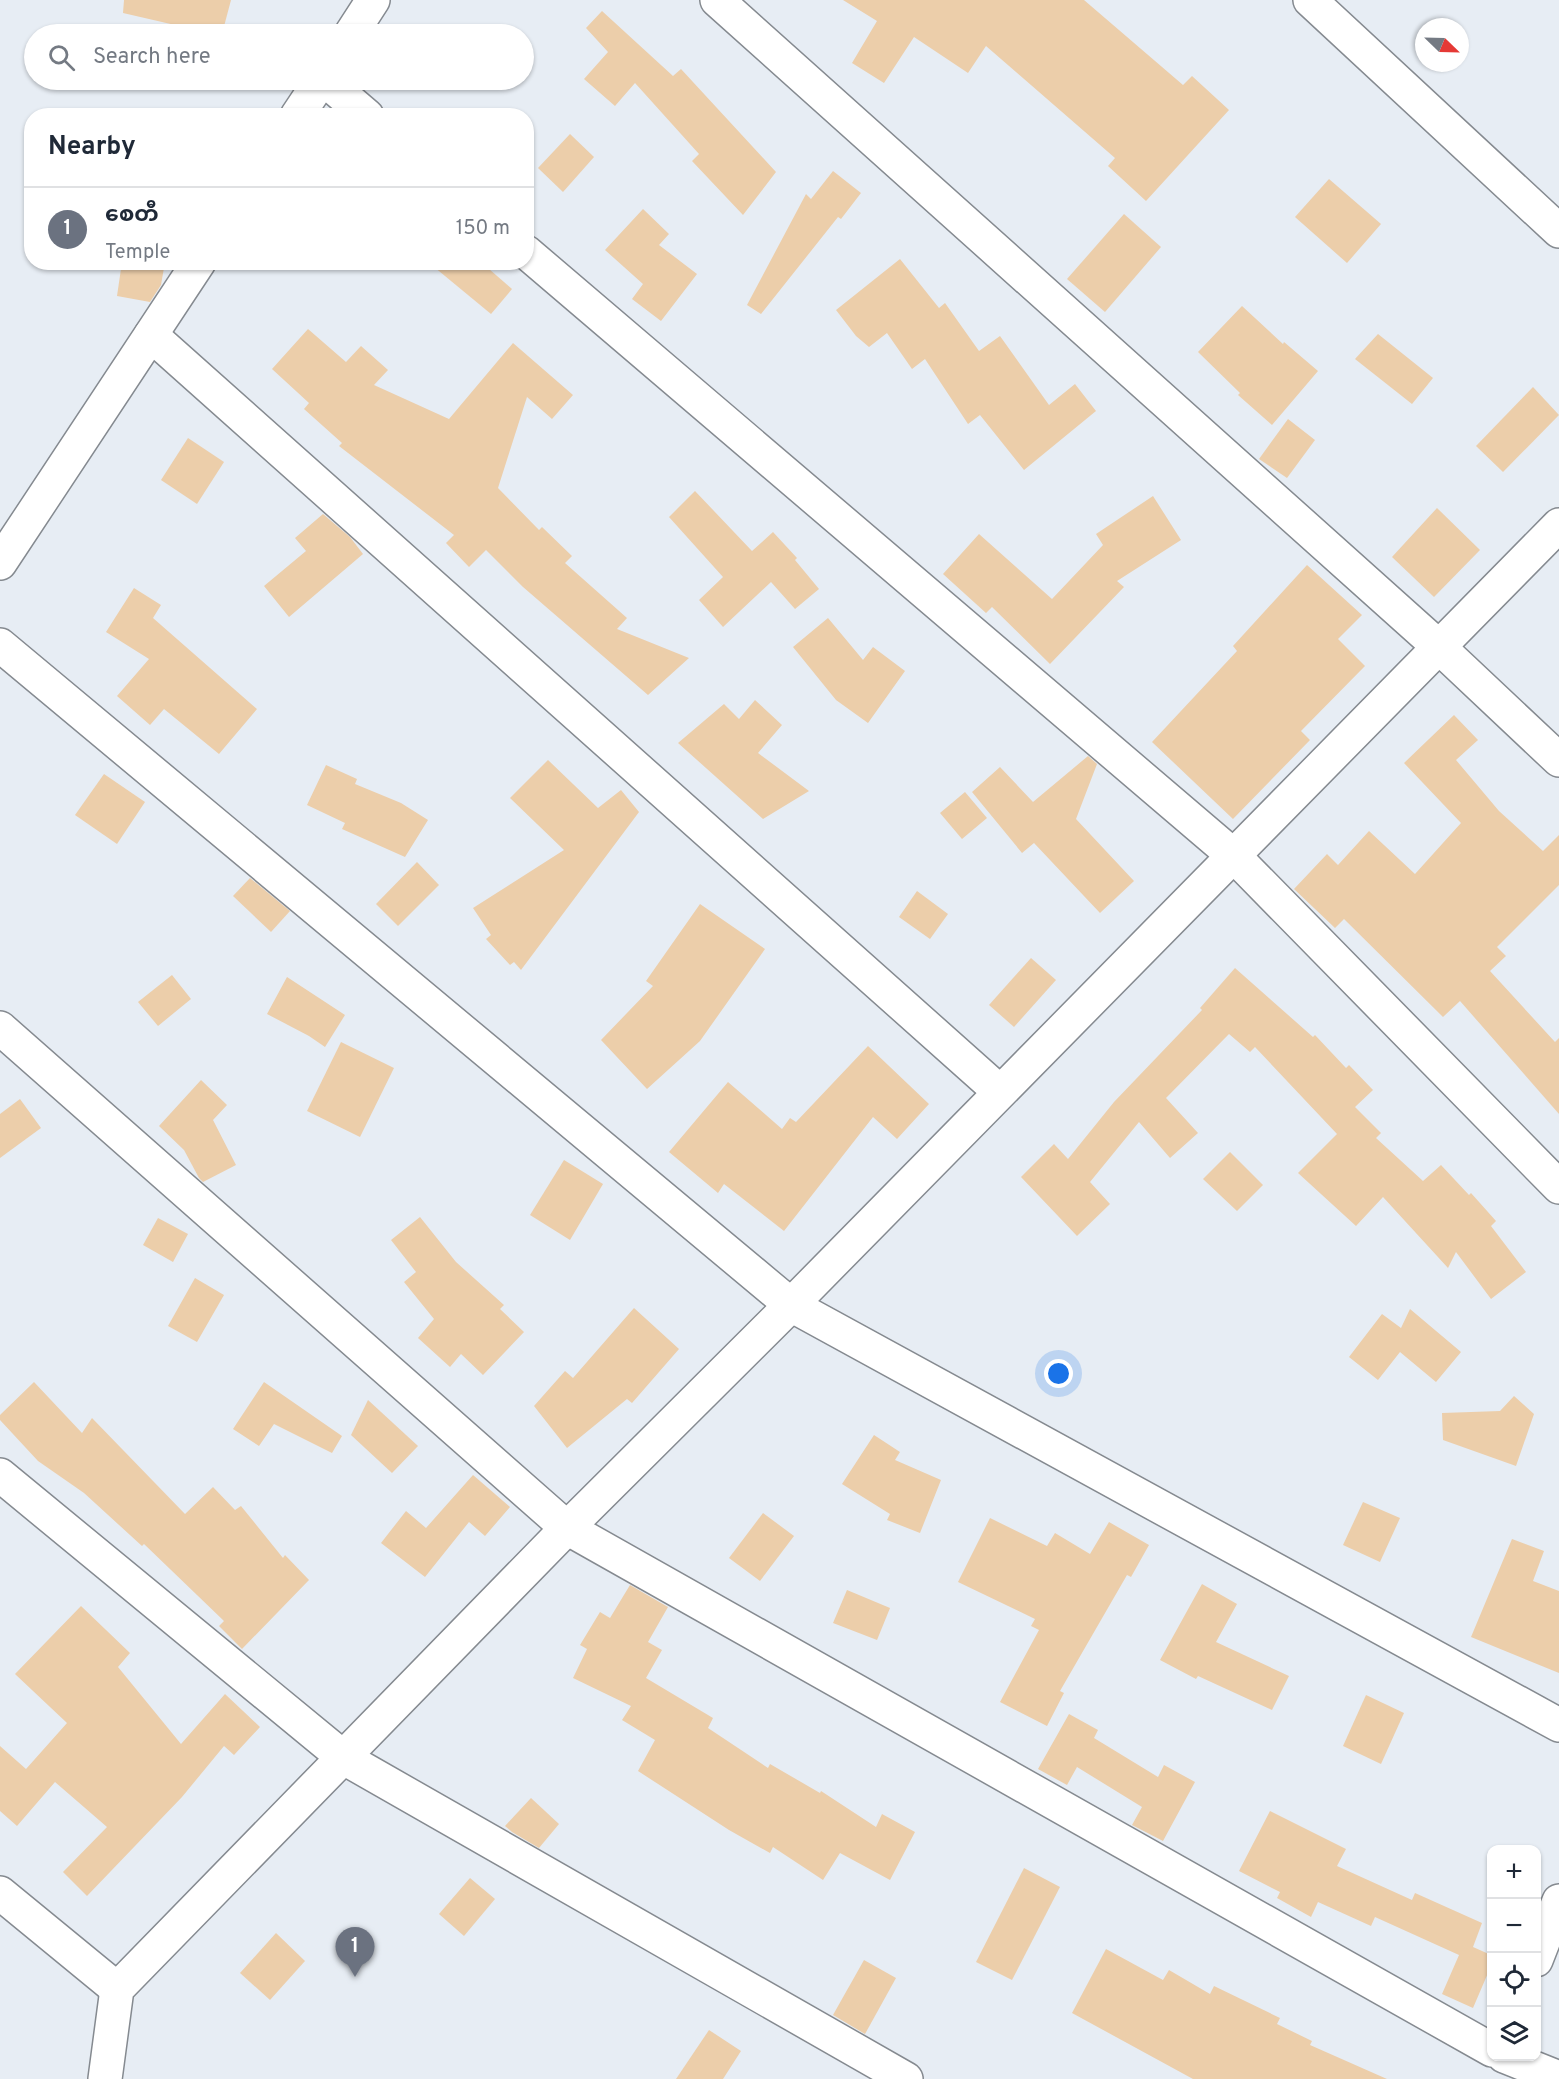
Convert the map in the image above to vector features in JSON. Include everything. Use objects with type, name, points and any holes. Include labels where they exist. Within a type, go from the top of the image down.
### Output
[{"type":"street","points":[[357,24],[373,0]]},
{"type":"street","points":[[717,0],[1439,647],[1559,760]]},
{"type":"street","points":[[1310,0],[1559,231]]},
{"type":"street","points":[[303,108],[316,90]]},
{"type":"street","points":[[335,90],[357,108]]},
{"type":"street","points":[[534,259],[1234,856],[1559,1186]]},
{"type":"street","points":[[0,563],[194,270]]},
{"type":"street","points":[[151,335],[1000,1092]]},
{"type":"street","points":[[105,2079],[117,1989],[567,1528],[791,1305],[1559,525]]},
{"type":"street","points":[[0,645],[791,1305],[1559,1725]]},
{"type":"street","points":[[0,1028],[567,1528],[1487,2048]]},
{"type":"street","points":[[0,1475],[344,1758],[906,2079]]},
{"type":"street","points":[[0,1893],[117,1989]]},
{"type":"street","points":[[1539,1953],[1559,1901]]},
{"type":"street","points":[[1491,2079],[1498,2061]]},
{"type":"street","points":[[1516,2061],[1559,2078]]},
{"type":"building","points":[[124,0],[231,0],[225,24],[171,24],[123,13]]},
{"type":"building","points":[[843,0],[1084,0],[1183,85],[1192,76],[1229,110],[1146,201],[1108,166],[1115,158],[986,46],[968,73],[914,37],[884,83],[852,63],[877,21]]},
{"type":"building","points":[[602,11],[673,76],[681,69],[776,172],[743,215],[692,161],[699,154],[635,83],[615,106],[584,79],[608,52],[586,28]]},
{"type":"building","points":[[570,134],[594,157],[563,192],[538,168]]},
{"type":"building","points":[[833,171],[861,193],[841,219],[838,217],[761,314],[747,305],[806,194],[811,199]]},
{"type":"building","points":[[1329,179],[1381,224],[1347,263],[1295,217]]},
{"type":"building","points":[[643,209],[669,234],[659,245],[697,274],[661,321],[632,299],[643,284],[605,250]]},
{"type":"building","points":[[1124,214],[1161,247],[1105,312],[1067,279]]},
{"type":"building","points":[[900,259],[939,308],[945,303],[979,351],[1000,336],[1049,405],[1075,384],[1096,411],[1024,470],[980,415],[968,424],[925,359],[912,369],[887,333],[869,347],[856,336],[836,310]]},
{"type":"building","points":[[121,270],[164,270],[161,285],[150,302],[117,296]]},
{"type":"building","points":[[438,270],[490,270],[512,289],[491,314]]},
{"type":"building","points":[[1242,306],[1283,344],[1284,342],[1318,371],[1272,425],[1238,395],[1240,393],[1198,352]]},
{"type":"building","points":[[308,329],[346,362],[361,346],[388,370],[374,385],[449,419],[513,343],[573,395],[552,419],[527,397],[498,488],[539,530],[542,527],[572,556],[565,563],[627,618],[617,629],[689,658],[648,695],[523,587],[486,550],[469,567],[446,543],[454,535],[339,446],[342,443],[304,409],[309,403],[272,369]]},
{"type":"building","points":[[1378,334],[1433,378],[1412,404],[1355,359]]},
{"type":"building","points":[[1533,387],[1559,415],[1503,472],[1476,446]]},
{"type":"building","points":[[1288,419],[1315,440],[1287,478],[1259,459]]},
{"type":"building","points":[[188,438],[224,462],[197,504],[161,480]]},
{"type":"building","points":[[695,491],[752,551],[773,532],[797,558],[795,560],[819,589],[795,609],[771,582],[723,627],[699,600],[723,577],[669,517]]},
{"type":"building","points":[[1153,496],[1181,540],[1117,581],[1124,587],[1050,664],[992,607],[986,613],[943,574],[979,534],[1052,599],[1103,545],[1096,534]]},
{"type":"building","points":[[1437,508],[1480,550],[1434,597],[1392,557]]},
{"type":"building","points":[[323,514],[350,537],[363,554],[289,617],[264,586],[306,551],[295,538]]},
{"type":"building","points":[[1307,565],[1362,615],[1338,639],[1365,666],[1301,731],[1310,740],[1233,819],[1152,742],[1237,651],[1233,646]]},
{"type":"building","points":[[134,588],[161,605],[153,618],[257,709],[219,754],[164,709],[150,725],[117,696],[149,659],[106,632]]},
{"type":"building","points":[[828,618],[863,660],[873,647],[905,671],[868,723],[836,700],[793,647]]},
{"type":"building","points":[[755,700],[782,725],[758,753],[809,791],[763,819],[678,743],[724,704],[739,719]]},
{"type":"building","points":[[1454,715],[1478,740],[1456,760],[1499,811],[1543,851],[1559,835],[1559,885],[1497,947],[1506,956],[1490,971],[1555,1042],[1559,1038],[1559,1114],[1460,1001],[1443,1017],[1344,919],[1335,928],[1294,889],[1327,854],[1338,865],[1369,831],[1415,874],[1461,823],[1404,763]]},
{"type":"building","points":[[1088,756],[1097,764],[1076,819],[1134,881],[1100,913],[1034,843],[1022,853],[972,792],[1000,767],[1033,802]]},
{"type":"building","points":[[548,760],[598,808],[621,790],[639,812],[521,970],[514,962],[510,965],[486,939],[491,935],[473,908],[564,850],[510,798]]},
{"type":"building","points":[[326,765],[357,779],[355,784],[401,803],[428,820],[405,857],[342,829],[345,823],[307,805]]},
{"type":"building","points":[[104,774],[145,802],[117,844],[75,815]]},
{"type":"building","points":[[965,792],[987,818],[962,839],[940,813]]},
{"type":"building","points":[[417,862],[439,885],[398,926],[376,904]]},
{"type":"building","points":[[250,878],[290,911],[271,932],[233,896]]},
{"type":"building","points":[[917,891],[948,914],[930,939],[899,917]]},
{"type":"building","points":[[700,904],[765,949],[700,1041],[647,1089],[601,1040],[653,986],[646,981]]},
{"type":"building","points":[[1031,958],[1056,980],[1014,1027],[989,1005]]},
{"type":"building","points":[[1235,968],[1313,1037],[1315,1035],[1346,1068],[1349,1065],[1373,1090],[1355,1107],[1381,1133],[1376,1138],[1423,1181],[1441,1165],[1496,1221],[1491,1226],[1526,1272],[1491,1299],[1456,1252],[1448,1268],[1383,1197],[1356,1226],[1298,1173],[1337,1134],[1255,1047],[1250,1052],[1229,1034],[1166,1098],[1198,1133],[1170,1158],[1139,1122],[1090,1182],[1110,1204],[1077,1236],[1021,1177],[1054,1144],[1068,1159],[1114,1102],[1202,1010],[1200,1008]]},
{"type":"building","points":[[172,975],[191,999],[158,1026],[138,1002]]},
{"type":"building","points":[[287,977],[345,1015],[325,1047],[267,1014]]},
{"type":"building","points":[[341,1042],[394,1068],[360,1137],[307,1111]]},
{"type":"building","points":[[868,1046],[929,1104],[897,1139],[873,1117],[784,1231],[724,1184],[718,1193],[669,1152],[728,1082],[782,1129],[790,1118],[796,1122]]},
{"type":"building","points":[[201,1080],[227,1105],[213,1120],[236,1165],[203,1182],[184,1150],[159,1126]]},
{"type":"building","points":[[20,1099],[41,1128],[0,1158],[0,1114]]},
{"type":"building","points":[[1230,1152],[1263,1185],[1237,1211],[1203,1179]]},
{"type":"building","points":[[564,1160],[603,1184],[570,1240],[530,1215]]},
{"type":"building","points":[[420,1217],[456,1262],[504,1305],[500,1309],[524,1332],[483,1375],[461,1354],[450,1367],[418,1338],[434,1319],[404,1282],[416,1272],[391,1240]]},
{"type":"building","points":[[158,1218],[188,1234],[173,1262],[143,1245]]},
{"type":"building","points":[[195,1278],[224,1295],[197,1342],[168,1326]]},
{"type":"building","points":[[634,1308],[679,1349],[632,1403],[627,1399],[567,1448],[534,1406],[565,1371],[573,1378]]},
{"type":"building","points":[[1410,1309],[1461,1352],[1436,1382],[1400,1352],[1378,1380],[1349,1357],[1382,1314],[1401,1328]]},
{"type":"building","points":[[34,1382],[82,1433],[92,1418],[185,1514],[213,1487],[235,1510],[241,1506],[283,1558],[285,1555],[309,1580],[242,1649],[219,1626],[224,1621],[144,1544],[142,1546],[84,1493],[38,1461],[0,1420],[0,1415]]},
{"type":"building","points":[[264,1382],[342,1436],[332,1453],[274,1424],[259,1446],[233,1429]]},
{"type":"building","points":[[1514,1396],[1534,1414],[1516,1466],[1443,1440],[1442,1413],[1500,1411]]},
{"type":"building","points":[[368,1400],[418,1446],[392,1473],[351,1435]]},
{"type":"building","points":[[874,1435],[900,1452],[895,1460],[941,1480],[920,1533],[887,1520],[890,1514],[842,1484]]},
{"type":"building","points":[[473,1475],[510,1507],[485,1536],[469,1522],[425,1577],[381,1543],[406,1511],[426,1528]]},
{"type":"building","points":[[1363,1502],[1400,1518],[1380,1562],[1343,1545]]},
{"type":"building","points":[[763,1513],[794,1536],[760,1581],[729,1558]]},
{"type":"building","points":[[990,1518],[1047,1546],[1055,1533],[1090,1554],[1109,1522],[1149,1545],[1131,1577],[1127,1575],[1060,1691],[1064,1693],[1047,1726],[1000,1702],[1039,1630],[1031,1626],[1035,1619],[958,1582]]},
{"type":"building","points":[[1512,1539],[1544,1551],[1533,1581],[1559,1591],[1559,1673],[1471,1637]]},
{"type":"building","points":[[1202,1584],[1237,1604],[1216,1642],[1289,1676],[1272,1710],[1198,1676],[1196,1679],[1160,1660]]},
{"type":"building","points":[[630,1585],[668,1607],[648,1642],[662,1650],[646,1678],[713,1718],[708,1728],[768,1768],[770,1764],[820,1793],[821,1791],[876,1827],[882,1814],[915,1832],[890,1880],[840,1853],[823,1880],[773,1847],[770,1853],[729,1830],[638,1771],[655,1740],[622,1720],[631,1706],[573,1678],[587,1649],[580,1645],[600,1612],[610,1618]]},
{"type":"building","points":[[847,1590],[890,1608],[877,1640],[833,1623]]},
{"type":"building","points":[[81,1606],[130,1653],[118,1667],[181,1744],[225,1694],[260,1727],[234,1755],[224,1746],[182,1797],[87,1896],[63,1872],[107,1827],[55,1782],[17,1826],[0,1811],[0,1746],[26,1769],[67,1723],[15,1674]]},
{"type":"building","points":[[1366,1695],[1404,1713],[1381,1764],[1343,1746]]},
{"type":"building","points":[[1069,1714],[1098,1730],[1094,1738],[1158,1777],[1164,1765],[1195,1782],[1163,1841],[1132,1825],[1142,1807],[1077,1767],[1067,1785],[1038,1769]]},
{"type":"building","points":[[531,1798],[559,1824],[539,1848],[505,1826]]},
{"type":"building","points":[[1270,1811],[1346,1849],[1337,1866],[1412,1900],[1415,1893],[1482,1923],[1473,1947],[1487,1953],[1487,1975],[1473,2008],[1442,1994],[1459,1955],[1375,1917],[1371,1926],[1318,1902],[1311,1917],[1277,1898],[1280,1892],[1239,1871]]},
{"type":"building","points":[[1024,1868],[1060,1887],[1012,1980],[976,1962]]},
{"type":"building","points":[[470,1878],[495,1899],[464,1936],[439,1914]]},
{"type":"building","points":[[276,1933],[305,1961],[270,2000],[240,1973]]},
{"type":"building","points":[[1106,1949],[1163,1980],[1169,1970],[1210,1994],[1214,1986],[1280,2018],[1277,2024],[1312,2041],[1310,2045],[1387,2079],[1193,2079],[1072,2013]]},
{"type":"building","points":[[864,1960],[896,1978],[865,2034],[833,2015]]},
{"type":"building","points":[[709,2030],[741,2051],[723,2079],[676,2079]]},
{"type":"place","name":"စေတီ","points":[[355,1977]]}]
